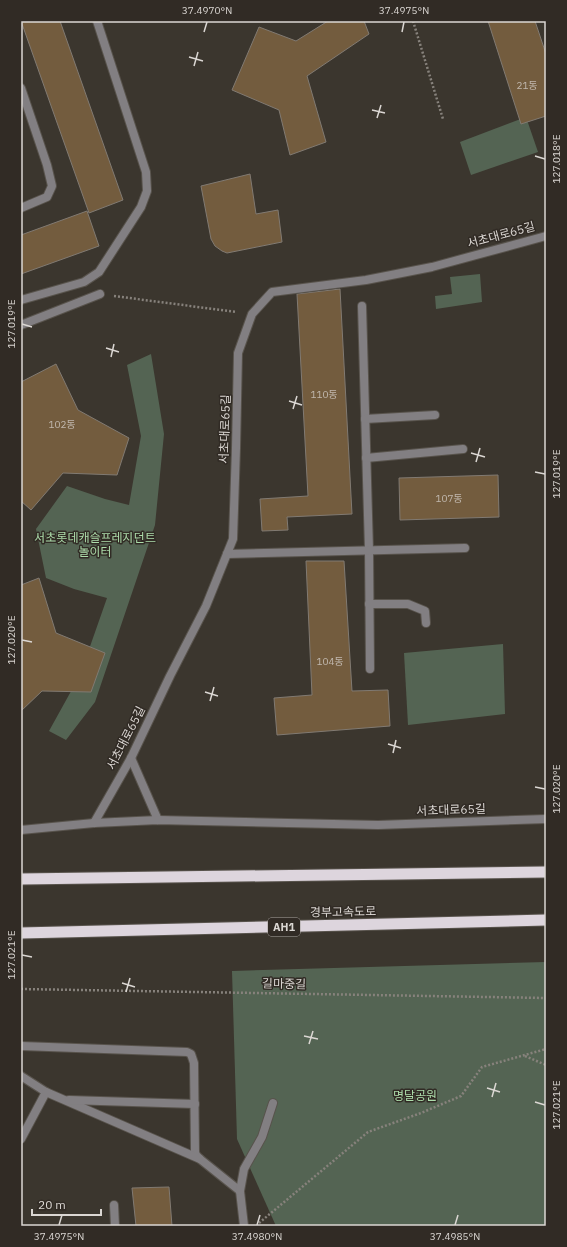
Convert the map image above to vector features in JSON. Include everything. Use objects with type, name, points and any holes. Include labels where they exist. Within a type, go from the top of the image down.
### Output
[{"type":"highway","points":[[21,879],[546,872]]},
{"type":"highway","name":"경부고속도로","points":[[21,933],[546,920]]},
{"type":"street","points":[[21,300],[84,282],[99,272],[141,207],[147,191],[146,172],[97,21]]},
{"type":"street","points":[[21,88],[47,166],[52,186],[47,197],[21,208]]},
{"type":"street","name":"서초대로65길","points":[[94,823],[131,758],[170,676],[206,606],[233,538],[238,353],[252,314],[272,292],[366,280],[432,266],[546,236]]},
{"type":"street","points":[[21,325],[100,294]]},
{"type":"street","points":[[362,306],[369,550],[370,669]]},
{"type":"street","points":[[365,419],[435,415]]},
{"type":"street","points":[[366,458],[463,449]]},
{"type":"street","points":[[226,554],[465,548]]},
{"type":"street","points":[[369,604],[408,604],[425,611],[426,623]]},
{"type":"street","points":[[131,758],[158,820]]},
{"type":"street","name":"서초대로65길","points":[[21,830],[94,823],[158,820],[378,825],[546,819]]},
{"type":"street","points":[[21,1046],[187,1052],[191,1054],[194,1063],[196,1155],[240,1191]]},
{"type":"street","points":[[21,1076],[46,1092],[200,1159]]},
{"type":"street","points":[[21,1139],[46,1092]]},
{"type":"street","points":[[65,1100],[195,1104]]},
{"type":"street","points":[[244,1226],[240,1191],[244,1169],[262,1137],[273,1103]]},
{"type":"street","points":[[114,1205],[115,1226]]},
{"type":"path","points":[[413,21],[443,120]]},
{"type":"path","points":[[100,294],[252,314]]},
{"type":"path","name":"길마중길","points":[[21,989],[546,998]]},
{"type":"path","points":[[254,1226],[368,1132],[421,1113],[460,1096],[482,1067],[546,1050]]},
{"type":"path","points":[[524,1056],[546,1065]]},
{"type":"green space","points":[[526,117],[538,152],[471,175],[460,142]]},
{"type":"green space","points":[[480,274],[482,302],[436,309],[435,296],[452,294],[450,277]]},
{"type":"green space","name":"서초롯데캐슬프레지던트 놀이터","points":[[151,354],[164,434],[155,525],[95,702],[66,740],[49,731],[80,675],[107,598],[74,589],[46,578],[36,529],[67,486],[105,499],[129,505],[141,436],[127,365]]},
{"type":"green space","points":[[503,644],[505,714],[408,725],[404,653]]},
{"type":"green space","name":"명달공원","points":[[546,962],[546,1226],[276,1226],[237,1139],[232,971]]},
{"type":"building","points":[[21,21],[60,21],[123,200],[89,213]]},
{"type":"building","points":[[328,21],[364,21],[369,34],[307,76],[326,142],[290,155],[279,110],[232,90],[259,27],[296,41]]},
{"type":"building","points":[[488,21],[535,21],[546,54],[546,116],[521,124]]},
{"type":"building","points":[[250,174],[256,214],[278,210],[282,242],[227,253],[215,246],[211,239],[201,186]]},
{"type":"building","points":[[87,211],[99,246],[21,274],[21,235]]},
{"type":"building","points":[[340,289],[352,514],[287,517],[288,530],[262,531],[260,499],[308,496],[297,294]]},
{"type":"building","points":[[56,364],[78,410],[129,438],[117,475],[63,473],[31,510],[21,501],[21,382]]},
{"type":"building","points":[[498,475],[499,517],[400,520],[399,478]]},
{"type":"building","points":[[306,561],[344,561],[352,691],[388,690],[390,726],[277,735],[274,698],[312,695]]},
{"type":"building","points":[[39,578],[56,633],[105,653],[91,692],[42,691],[21,711],[21,585]]},
{"type":"building","points":[[169,1187],[172,1226],[136,1226],[132,1188]]}]
